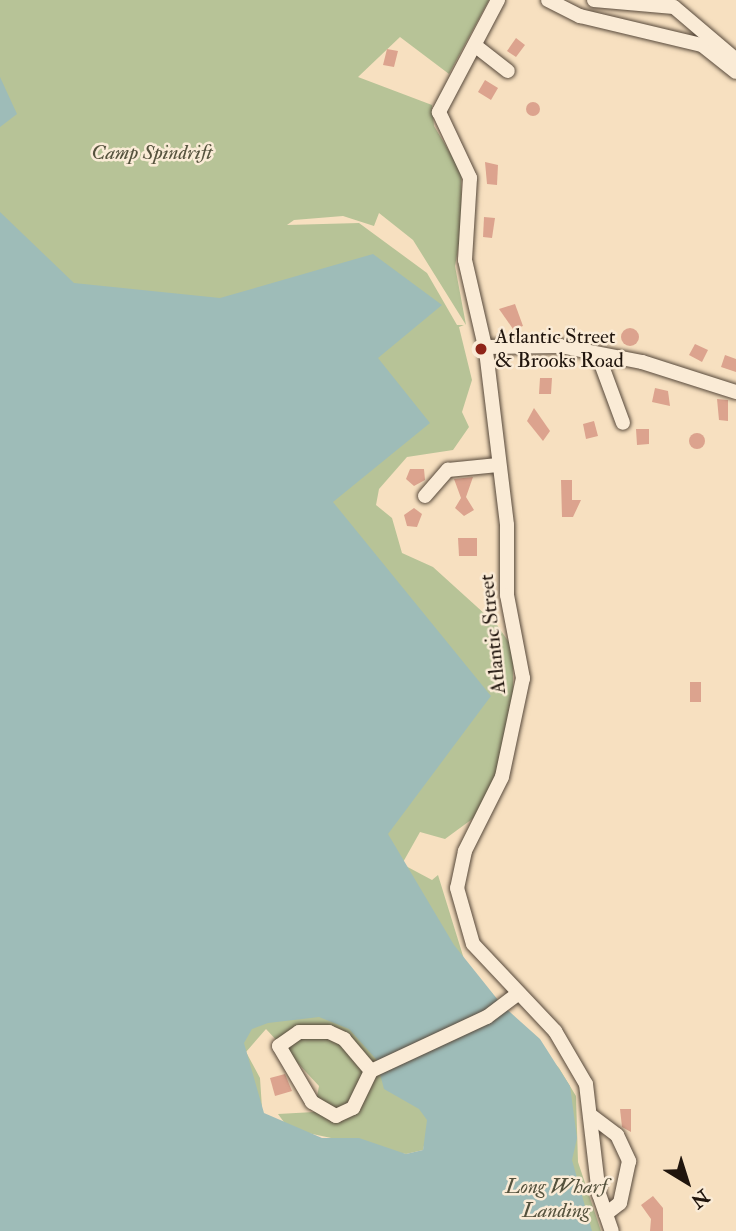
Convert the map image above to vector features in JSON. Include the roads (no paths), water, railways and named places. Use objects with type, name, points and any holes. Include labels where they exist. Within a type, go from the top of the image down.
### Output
[{"type":"street","name":"Atlantic Street","points":[[498,0],[477,47],[439,112],[470,178],[466,260],[486,347],[521,702],[499,785],[470,839],[457,888],[473,944],[517,994],[555,1031],[577,1064],[593,1116],[606,1214],[612,1231]]},
{"type":"street","points":[[548,0],[580,16],[702,45],[736,72]]},
{"type":"street","points":[[594,0],[674,7],[736,60]]},
{"type":"street","points":[[477,47],[508,71]]},
{"type":"street","points":[[486,347],[543,344],[600,358],[642,362],[736,392]]},
{"type":"street","points":[[600,358],[623,423]]},
{"type":"street","points":[[425,496],[448,470],[498,465]]},
{"type":"street","points":[[371,1071],[344,1039],[329,1032],[299,1032],[279,1046],[312,1102],[336,1116],[353,1108],[371,1071],[487,1017],[517,994]]},
{"type":"street","points":[[593,1116],[617,1135],[629,1161],[620,1203],[606,1214]]},
{"type":"water","points":[[0,77],[17,114],[0,127]]},
{"type":"water","points":[[0,212],[74,283],[220,298],[373,254],[442,305],[378,358],[430,423],[333,502],[491,696],[388,834],[454,945],[502,1005],[540,1039],[570,1086],[577,1138],[572,1160],[592,1231],[0,1231]],"holes":[[[319,1017],[349,1029],[376,1059],[384,1089],[419,1109],[427,1120],[423,1150],[406,1154],[359,1138],[322,1138],[264,1113],[244,1043],[252,1029],[268,1023]]]},
{"type":"place","name":"Atlantic Street & Brooks Road","points":[[481,349]]},
{"type":"park label","name":"Camp Spindrift","points":[[152,153]]},
{"type":"park label","name":"Long Wharf Landing","points":[[556,1199]]}]
